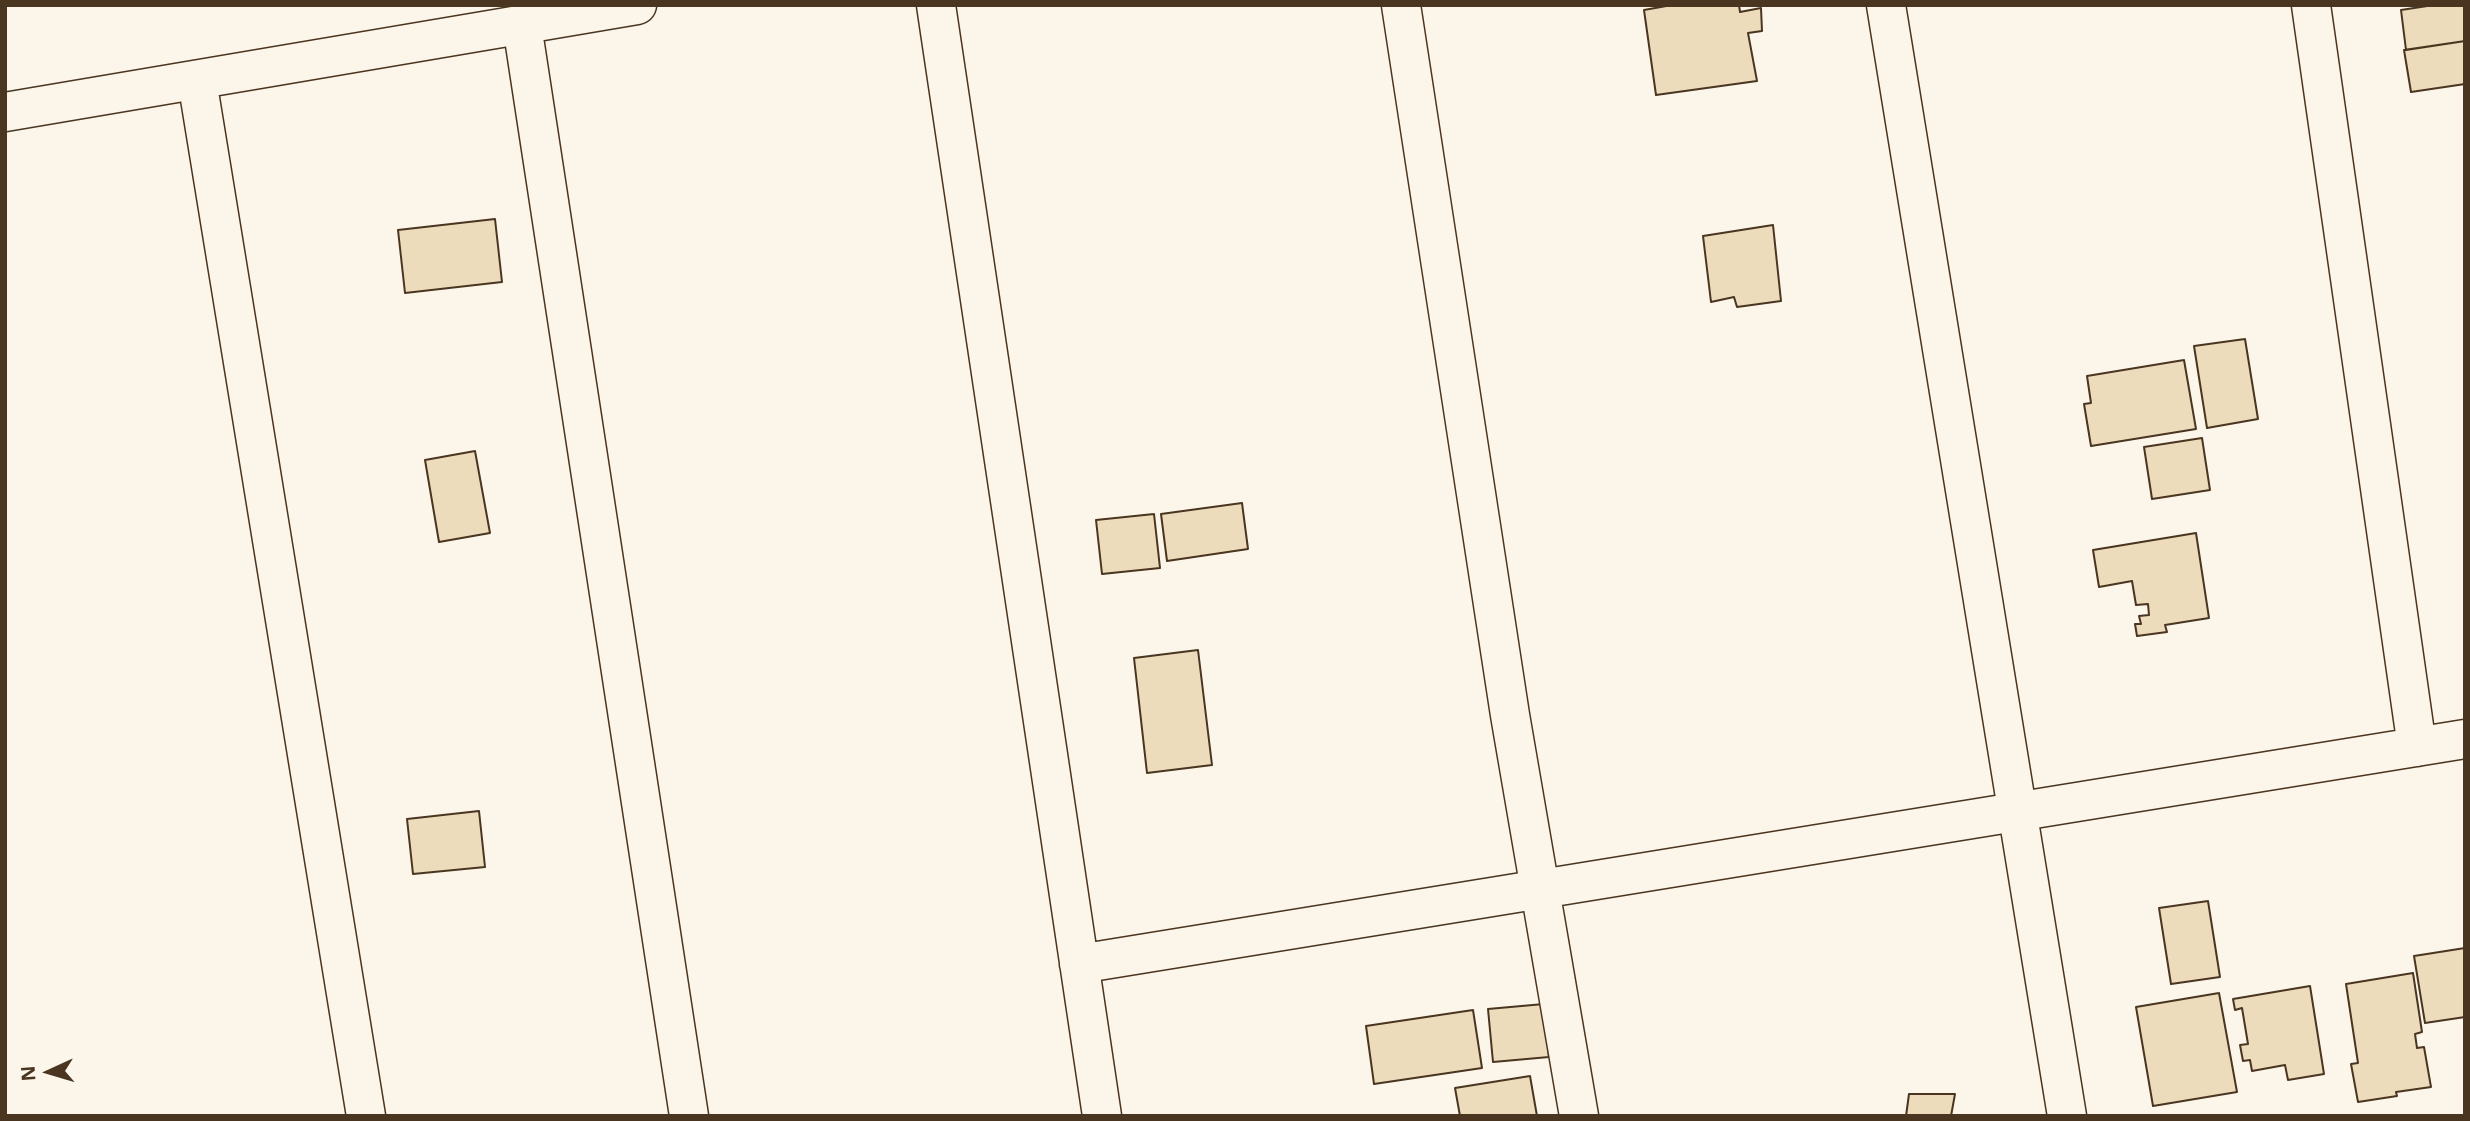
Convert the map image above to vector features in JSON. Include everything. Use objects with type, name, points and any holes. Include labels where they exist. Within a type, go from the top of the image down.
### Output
[{"type":"street","points":[[5,112],[637,5]]},
{"type":"street","points":[[936,5],[1102,1116]]},
{"type":"street","points":[[1401,5],[1510,715],[1579,1116]]},
{"type":"street","points":[[1886,5],[2067,1116]]},
{"type":"street","points":[[2311,5],[2417,747]]},
{"type":"street","points":[[522,25],[689,1116]]},
{"type":"street","points":[[197,80],[366,1116]]},
{"type":"street","points":[[1079,964],[2465,739]]},
{"type":"building","points":[[1672,5],[1739,5],[1740,12],[1761,8],[1762,31],[1748,33],[1757,81],[1656,95],[1644,10]]},
{"type":"building","points":[[2434,5],[2465,5],[2465,41],[2406,50],[2401,10]]},
{"type":"building","points":[[2465,41],[2465,84],[2411,92],[2404,50]]},
{"type":"building","points":[[495,219],[502,282],[405,293],[398,230]]},
{"type":"building","points":[[1773,225],[1781,301],[1737,307],[1734,297],[1711,302],[1703,236]]},
{"type":"building","points":[[2245,339],[2258,419],[2207,428],[2194,346]]},
{"type":"building","points":[[2184,360],[2196,429],[2091,446],[2084,404],[2091,403],[2087,376]]},
{"type":"building","points":[[2202,438],[2210,490],[2152,499],[2144,447]]},
{"type":"building","points":[[475,451],[490,533],[439,542],[425,460]]},
{"type":"building","points":[[1242,503],[1248,549],[1167,561],[1161,514]]},
{"type":"building","points":[[1154,514],[1160,568],[1102,574],[1096,520]]},
{"type":"building","points":[[2196,533],[2209,618],[2165,625],[2167,632],[2137,636],[2135,624],[2141,624],[2139,616],[2149,615],[2148,604],[2136,605],[2132,581],[2099,587],[2093,550]]},
{"type":"building","points":[[1198,650],[1212,765],[1147,773],[1134,658]]},
{"type":"building","points":[[479,811],[485,867],[413,874],[407,819]]},
{"type":"building","points":[[2208,901],[2220,977],[2171,984],[2159,908]]},
{"type":"building","points":[[2465,948],[2465,1017],[2425,1023],[2414,956]]},
{"type":"building","points":[[2413,973],[2422,1032],[2415,1034],[2417,1048],[2424,1047],[2431,1087],[2396,1092],[2397,1096],[2358,1102],[2351,1064],[2358,1063],[2346,984]]},
{"type":"building","points":[[2310,986],[2324,1074],[2288,1080],[2285,1065],[2252,1071],[2250,1060],[2243,1061],[2240,1045],[2248,1044],[2242,1008],[2235,1010],[2233,999]]},
{"type":"building","points":[[2219,993],[2237,1092],[2153,1106],[2136,1007]]},
{"type":"building","points":[[1544,1004],[1549,1057],[1493,1062],[1488,1009]]},
{"type":"building","points":[[1473,1010],[1482,1068],[1374,1084],[1366,1026]]},
{"type":"building","points":[[1530,1076],[1537,1116],[1460,1116],[1455,1088]]},
{"type":"building","points":[[1909,1094],[1955,1094],[1951,1116],[1906,1116]]}]
